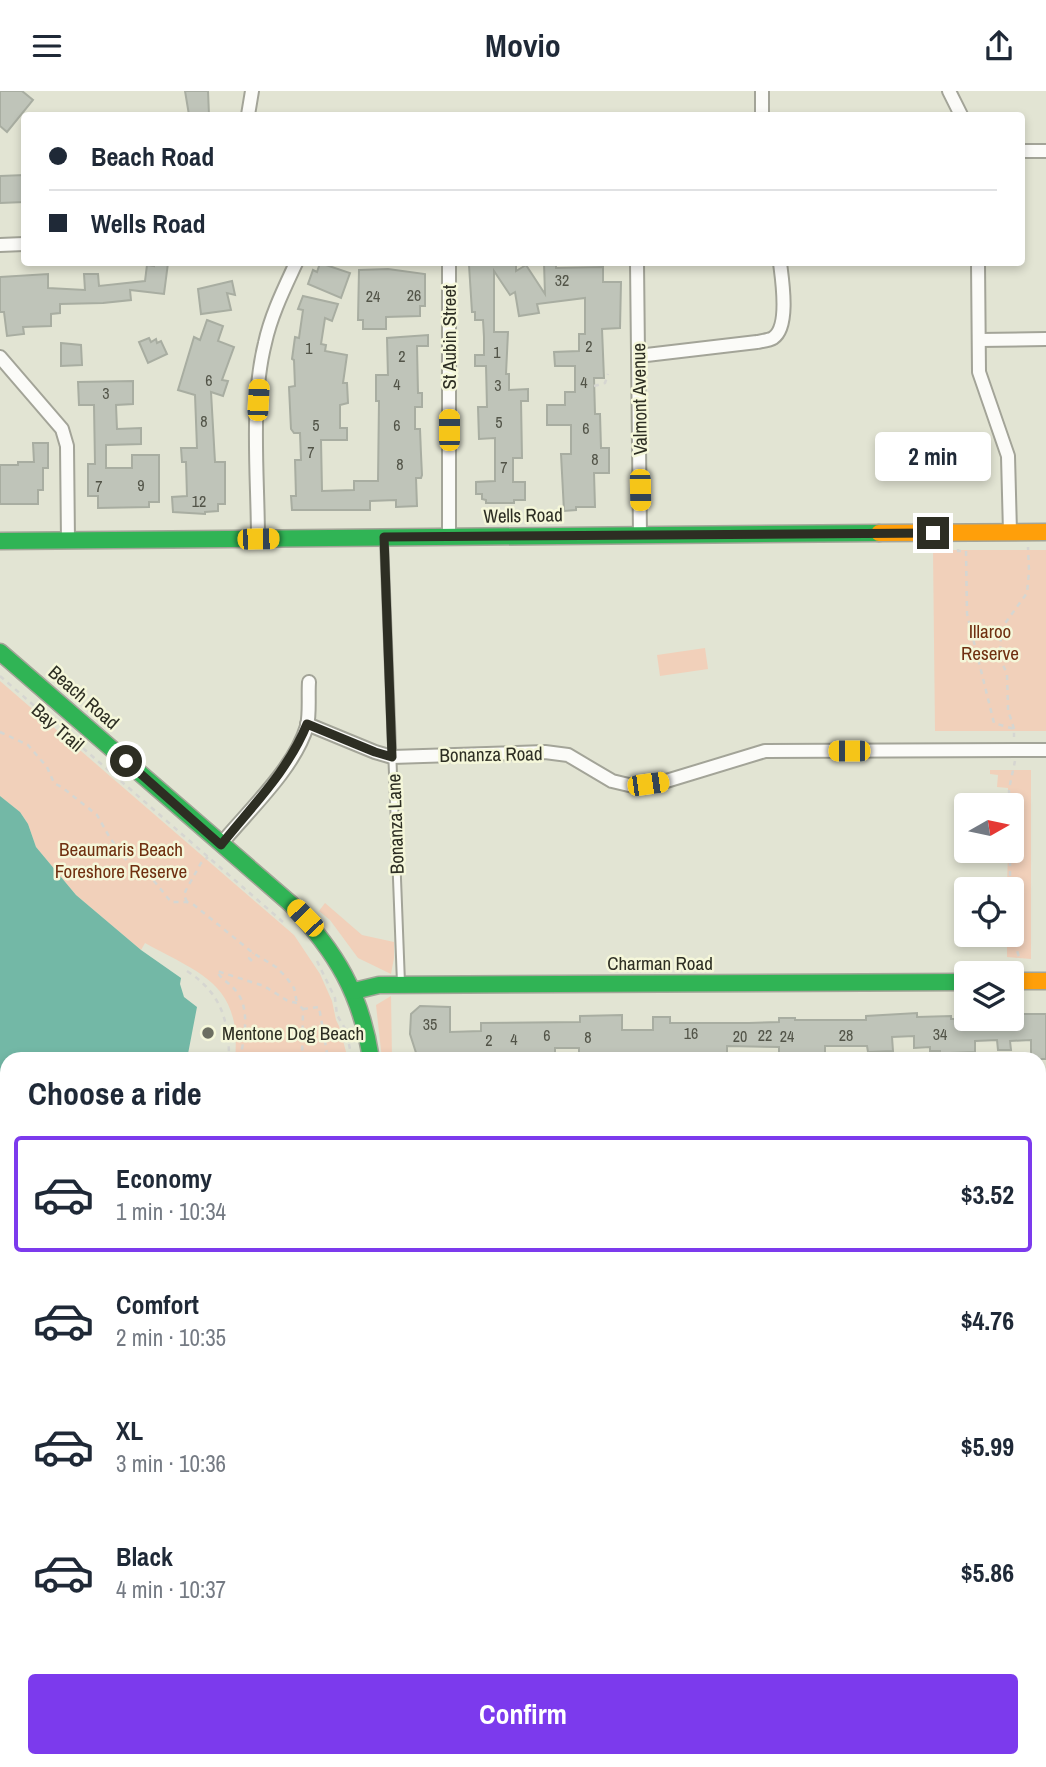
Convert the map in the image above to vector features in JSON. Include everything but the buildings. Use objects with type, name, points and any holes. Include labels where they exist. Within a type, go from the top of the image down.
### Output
[{"type":"main road","name":"Wells Road","points":[[0,541],[1046,532]]},
{"type":"main road","name":"Beach Road","points":[[0,652],[291,904],[319,933],[342,965],[354,991],[367,1030],[370,1052]]},
{"type":"main road","points":[[1024,982],[1046,981]]},
{"type":"main road","name":"Charman Road","points":[[354,991],[379,985],[954,982]]},
{"type":"street","points":[[249,112],[253,91]]},
{"type":"street","points":[[762,91],[762,112]]},
{"type":"street","points":[[949,91],[960,112]]},
{"type":"street","points":[[1025,151],[1046,151]]},
{"type":"street","points":[[0,245],[21,244]]},
{"type":"street","points":[[258,539],[257,413],[260,371],[265,343],[279,300],[295,266]]},
{"type":"street","name":"St Aubin Street","points":[[449,266],[449,537]]},
{"type":"street","name":"Valmont Avenue","points":[[637,266],[640,535]]},
{"type":"street","points":[[638,356],[774,338],[780,329],[784,295],[779,266]]},
{"type":"street","points":[[978,266],[979,378],[1008,456],[1010,532]]},
{"type":"street","points":[[979,340],[1046,339]]},
{"type":"street","points":[[0,357],[62,429],[67,446],[68,541]]},
{"type":"street","points":[[221,845],[285,767],[298,746],[307,724],[309,683]]},
{"type":"street","name":"Bonanza Road","points":[[307,724],[392,757],[568,755],[612,781],[633,786],[663,782],[765,751],[1046,750]]},
{"type":"lane","name":"Bonanza Lane","points":[[384,537],[401,985]]},
{"type":"path","points":[[594,386],[605,383],[608,373]]},
{"type":"path","points":[[1009,793],[1015,750],[1008,710],[1007,674],[1000,658],[1001,629],[1027,593],[1030,571],[1028,532]]},
{"type":"path","points":[[958,533],[958,551],[966,551],[967,614],[986,685],[988,705],[994,723],[1013,729]]},
{"type":"path","name":"Bay Trail","points":[[0,676],[287,924]]},
{"type":"path","name":"Bay Trail","points":[[0,732],[28,745],[47,767],[54,783],[97,815],[132,867],[150,876],[171,902],[187,902],[253,953],[276,967],[294,988],[297,1003]]},
{"type":"path","points":[[187,902],[186,890],[201,863],[209,857]]},
{"type":"path","points":[[1016,947],[1020,961]]},
{"type":"path","points":[[252,961],[249,958],[253,953]]},
{"type":"path","points":[[314,957],[335,998],[337,1015],[346,1030],[351,1052]]},
{"type":"path","points":[[187,971],[202,982],[217,1000],[228,1029],[229,1052]]},
{"type":"path","points":[[241,1052],[245,1030],[243,1004],[235,989],[216,972],[252,981],[288,1001],[297,1003],[303,1009],[302,1052]]},
{"type":"path","points":[[303,1009],[320,1007],[327,1052]]},
{"type":"green space","name":"Illaroo Reserve","points":[[933,550],[1046,550],[1046,731],[935,731]]},
{"type":"green space","points":[[705,648],[708,669],[660,676],[657,655]]},
{"type":"green space","name":"Beaumaris Beach Foreshore Reserve","points":[[0,681],[294,935],[320,974],[332,1001],[346,1052],[235,1052],[232,1014],[214,985],[184,964],[145,943],[141,950],[76,895],[36,847],[28,824],[20,812],[0,796]]},
{"type":"green space","points":[[990,770],[1031,770],[1031,959],[1007,957],[1007,947],[1024,947],[1024,877],[1007,877],[1008,863],[1024,863],[1024,793],[1008,793],[1008,788],[997,787],[998,775],[990,774]]},
{"type":"green space","points":[[325,903],[362,935],[394,942],[391,974],[358,958],[330,920],[319,911]]},
{"type":"green space","points":[[391,996],[392,1052],[381,1052],[376,1005]]},
{"type":"water","points":[[0,796],[20,812],[28,824],[36,847],[76,895],[141,950],[181,978],[184,997],[197,1007],[188,1052],[0,1052]]},
{"type":"traffic: fast","points":[[0,541],[879,533]]},
{"type":"traffic: fast","points":[[0,652],[291,904],[321,939],[344,975],[361,1014],[370,1052]]},
{"type":"traffic: fast","points":[[354,991],[379,985],[954,982]]},
{"type":"traffic: slow","points":[[879,533],[1046,532]]},
{"type":"traffic: slow","points":[[1024,981],[1046,981]]},
{"type":"place","name":"Mentone Dog Beach","points":[[208,1033]]},
{"type":"route","points":[[126,761],[221,845],[285,767],[307,724],[392,757],[384,537],[933,533]]}]
